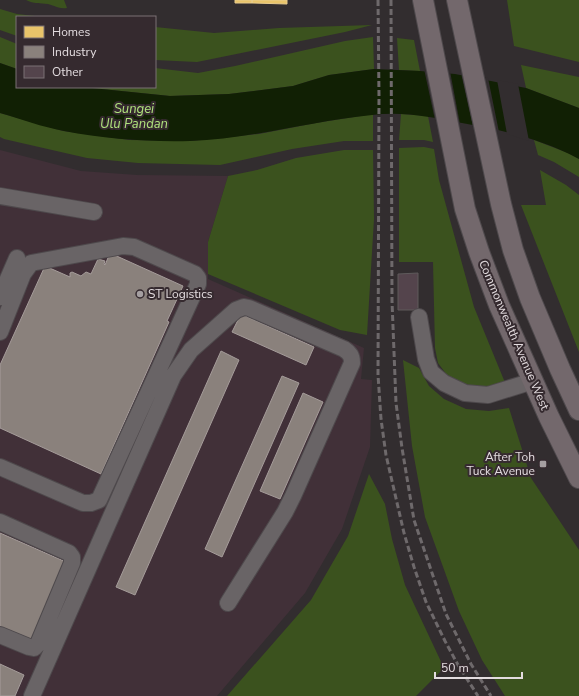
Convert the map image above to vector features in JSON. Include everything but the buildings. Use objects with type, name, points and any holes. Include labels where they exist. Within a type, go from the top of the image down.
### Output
[{"type":"main road","name":"Commonwealth Avenue West","points":[[423,0],[465,209],[499,305],[579,478]]},
{"type":"main road","points":[[457,0],[501,204],[513,250],[530,298],[579,410]]},
{"type":"lane","points":[[0,196],[94,212]]},
{"type":"lane","points":[[0,332],[23,274],[31,263],[123,246],[134,247],[195,274],[198,278],[198,284],[99,500],[91,503],[83,503],[0,466]]},
{"type":"lane","points":[[0,296],[17,258]]},
{"type":"lane","points":[[32,696],[173,376],[191,350],[236,310],[244,307],[344,349],[349,352],[352,357],[352,363],[294,496],[228,604]]},
{"type":"lane","points":[[419,317],[426,359],[431,372],[444,383],[465,393],[488,395],[533,381]]},
{"type":"lane","points":[[0,522],[69,553],[72,557],[72,563],[38,644],[34,648],[29,647],[0,635]]},
{"type":"shaded area","points":[[0,150],[81,171],[137,175],[228,176],[208,242],[208,279],[364,348],[361,379],[372,380],[370,447],[342,529],[305,593],[217,696],[0,696]]},
{"type":"green space","points":[[26,0],[64,0],[67,8],[59,8],[48,4],[34,3]]},
{"type":"green space","points":[[507,0],[579,0],[579,62],[514,46]]},
{"type":"green space","points":[[0,9],[17,14],[35,16],[16,16],[16,36],[0,30]]},
{"type":"green space","points":[[372,25],[345,32],[197,62],[156,60],[156,27],[214,33],[279,28]]},
{"type":"green space","points":[[0,37],[16,44],[16,69],[0,63]]},
{"type":"green space","points":[[373,37],[374,69],[329,75],[293,86],[229,94],[170,96],[92,88],[156,88],[156,68],[198,73],[345,41]]},
{"type":"green space","points":[[397,38],[414,40],[420,71],[399,70]]},
{"type":"green space","points":[[521,65],[579,77],[579,108],[526,88]]},
{"type":"green space","points":[[0,113],[63,131],[129,140],[191,141],[259,134],[373,114],[373,141],[344,141],[292,149],[220,165],[138,163],[87,158],[4,139],[0,137]]},
{"type":"green space","points":[[401,114],[428,116],[433,142],[424,140],[399,140]]},
{"type":"green space","points":[[534,140],[568,153],[579,159],[579,177],[554,162],[538,155]]},
{"type":"green space","points":[[424,147],[434,149],[439,180],[474,307],[506,385],[488,389],[467,386],[447,375],[438,363],[435,348],[433,262],[399,262],[399,148]]},
{"type":"green space","points":[[344,150],[373,150],[374,219],[367,335],[340,330],[208,274],[208,242],[228,176],[257,170],[296,158]]},
{"type":"green space","points":[[540,170],[566,185],[579,195],[579,352],[521,205],[546,205]]},
{"type":"green space","points":[[403,360],[419,368],[429,386],[444,399],[466,409],[489,411],[509,408],[531,478],[579,550],[579,696],[505,696],[482,660],[459,611],[425,517],[412,446]]},
{"type":"green space","points":[[369,474],[385,504],[392,539],[405,585],[444,668],[416,696],[227,696],[311,600],[348,536]]},
{"type":"water","name":"Sungei Ulu Pandan","points":[[0,63],[16,69],[16,88],[92,88],[170,96],[229,94],[293,86],[329,75],[374,69],[420,71],[455,74],[526,88],[579,108],[579,159],[551,146],[507,132],[406,114],[383,114],[326,121],[213,140],[158,141],[79,134],[0,113]]},
{"type":"pier","points":[[424,69],[450,71],[460,124],[435,120]]},
{"type":"pier","points":[[461,73],[488,78],[499,132],[473,127]]},
{"type":"pier","points":[[497,80],[518,84],[529,141],[507,134]]},
{"type":"railway","points":[[378,0],[378,375],[381,419],[386,455],[404,533],[426,602],[458,665],[478,696]]},
{"type":"railway","points":[[391,0],[392,301],[396,403],[402,448],[414,520],[446,614],[471,664],[491,696]]},
{"type":"place","name":"ST Logistics","points":[[140,294]]},
{"type":"place","name":"After Toh Tuck Avenue","points":[[543,464]]}]
